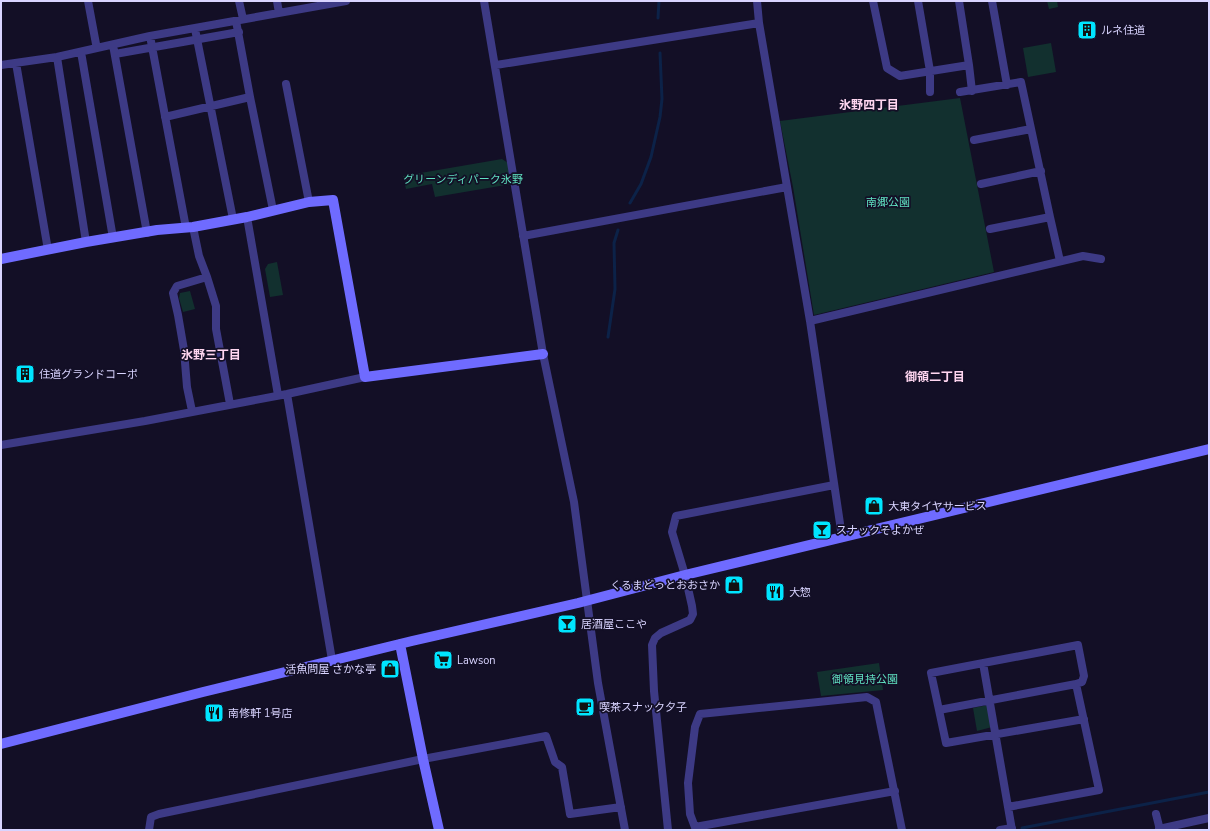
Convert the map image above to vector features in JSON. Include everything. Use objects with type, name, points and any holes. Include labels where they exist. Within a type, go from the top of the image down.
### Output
[{"type":"street","points":[[88,1],[96,44]]},
{"type":"street","points":[[239,1],[239,32],[250,98],[273,210]]},
{"type":"street","points":[[277,1],[279,13]]},
{"type":"street","points":[[1,65],[81,52],[150,36],[346,1]]},
{"type":"street","points":[[484,1],[496,65],[543,354],[574,502],[599,685],[625,830]]},
{"type":"street","points":[[756,1],[810,321],[842,537]]},
{"type":"street","points":[[873,1],[887,68],[900,76],[969,65]]},
{"type":"street","points":[[918,1],[930,71],[930,92]]},
{"type":"street","points":[[959,1],[972,90]]},
{"type":"street","points":[[992,1],[1007,84]]},
{"type":"street","points":[[496,65],[759,23]]},
{"type":"street","points":[[195,29],[233,219]]},
{"type":"street","points":[[115,54],[239,32]]},
{"type":"street","points":[[150,36],[164,117],[190,227],[216,306],[216,329],[230,404]]},
{"type":"street","points":[[113,45],[147,233]]},
{"type":"street","points":[[81,52],[113,238]]},
{"type":"street","points":[[57,56],[86,242]]},
{"type":"street","points":[[16,63],[48,250]]},
{"type":"street","points":[[960,92],[1022,82],[1060,261]]},
{"type":"street","points":[[286,84],[308,202]]},
{"type":"street","points":[[164,117],[250,98]]},
{"type":"street","points":[[974,140],[1031,129]]},
{"type":"street","points":[[981,184],[1041,171]]},
{"type":"street","points":[[523,236],[787,187]]},
{"type":"street","points":[[1,259],[86,242],[247,217],[308,202],[333,200],[365,377]]},
{"type":"street","points":[[247,217],[278,395]]},
{"type":"street","points":[[990,229],[1050,217]]},
{"type":"street","points":[[810,321],[1083,256],[1101,259]]},
{"type":"street","points":[[192,411],[187,387],[184,350],[173,293],[177,286],[207,277]]},
{"type":"street","points":[[1,445],[287,394],[365,377],[543,354]]},
{"type":"street","points":[[287,394],[332,660]]},
{"type":"street","points":[[1,744],[332,660],[587,600],[684,575],[1209,449]]},
{"type":"street","points":[[668,830],[654,691],[652,645],[655,638],[661,633],[690,620],[693,614],[672,532],[676,516],[834,485]]},
{"type":"street","points":[[400,644],[439,830]]},
{"type":"street","points":[[939,710],[1082,682],[1084,676],[1078,645],[931,673],[946,743],[1084,720]]},
{"type":"street","points":[[983,663],[1012,829],[1000,830]]},
{"type":"street","points":[[1008,807],[1099,790],[1076,684]]},
{"type":"street","points":[[894,791],[695,829],[690,814],[688,783],[695,727],[700,714],[867,697],[876,702],[902,830]]},
{"type":"street","points":[[149,830],[151,817],[159,814],[423,759],[546,736],[555,762],[562,766],[570,814],[621,807]]},
{"type":"street","points":[[1156,814],[1160,830],[1209,818]]},
{"type":"green space","points":[[1047,1],[1057,1],[1058,7],[1049,9]]},
{"type":"green space","points":[[1051,43],[1056,72],[1028,77],[1023,48]]},
{"type":"green space","name":"南郷公園","points":[[960,98],[994,272],[814,315],[793,187],[780,121]]},
{"type":"green space","name":"グリーンディパーク氷野","points":[[502,159],[508,163],[511,184],[435,197],[432,184],[406,189],[403,176]]},
{"type":"green space","points":[[277,262],[283,295],[270,297],[265,269],[268,264]]},
{"type":"green space","points":[[190,291],[195,309],[183,312],[179,298],[180,293]]},
{"type":"green space","name":"御領見持公園","points":[[879,663],[883,690],[821,696],[817,672]]},
{"type":"green space","points":[[988,705],[992,727],[977,731],[973,708]]},
{"type":"waterway","points":[[658,18],[659,1]]},
{"type":"waterway","points":[[630,203],[641,184],[651,157],[660,117],[662,99],[660,53]]},
{"type":"waterway","points":[[608,337],[615,289],[614,243],[618,230]]},
{"type":"waterway","points":[[1022,828],[1209,792]]},
{"type":"place","name":"ルネ住道","points":[[1087,30]]},
{"type":"place","name":"住道グランドコーポ","points":[[25,374]]},
{"type":"place","name":"大東タイヤサービス","points":[[874,506]]},
{"type":"place","name":"スナックそよかぜ","points":[[822,530]]},
{"type":"place","name":"くるまどっとおおさか","points":[[734,585]]},
{"type":"place","name":"大惣","points":[[775,592]]},
{"type":"place","name":"居酒屋ここや","points":[[567,624]]},
{"type":"place","name":"Lawson","points":[[443,660]]},
{"type":"place","name":"活魚問屋 さかな亭","points":[[390,669]]},
{"type":"place","name":"喫茶スナック夕子","points":[[585,707]]},
{"type":"place","name":"南修軒 1号店","points":[[214,713]]},
{"type":"district","name":"氷野四丁目","points":[[869,105]]},
{"type":"district","name":"氷野三丁目","points":[[211,355]]},
{"type":"district","name":"御領二丁目","points":[[935,377]]}]
